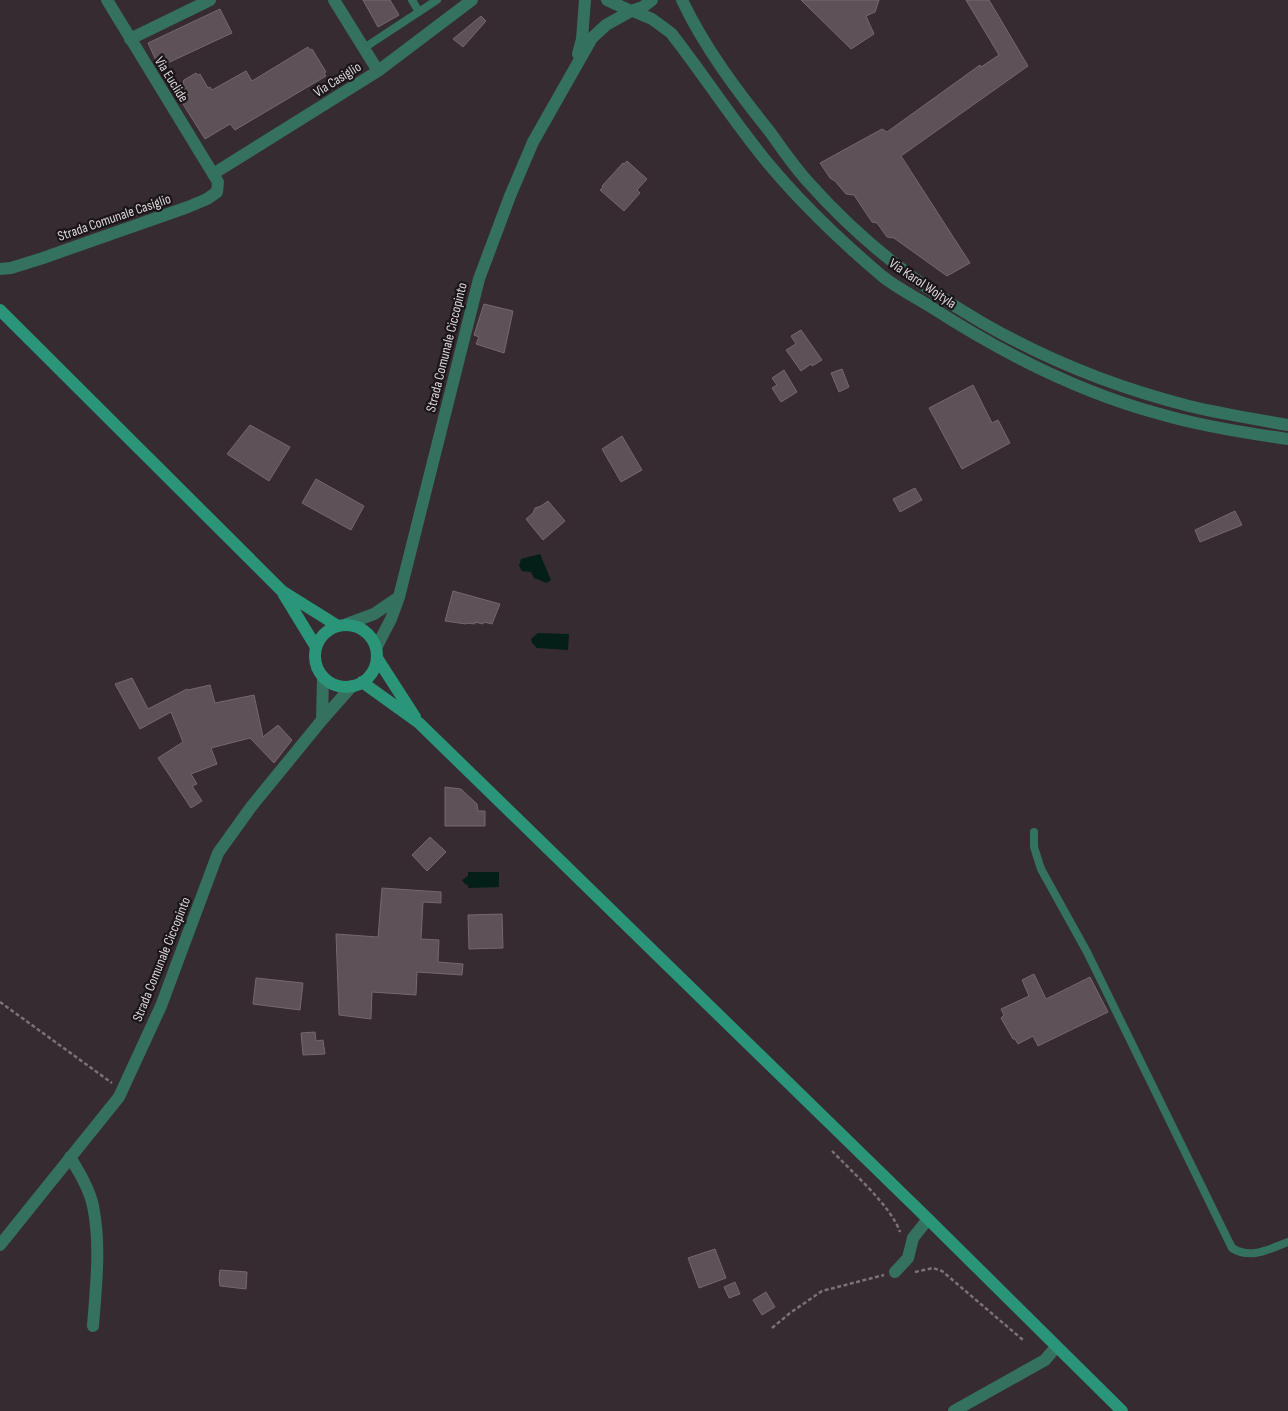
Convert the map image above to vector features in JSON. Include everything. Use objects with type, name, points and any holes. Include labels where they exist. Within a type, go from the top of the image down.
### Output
[{"type":"main road","points":[[0,310],[282,590],[316,647]]},
{"type":"main road","points":[[282,590],[342,625]]},
{"type":"main road","points":[[376,653],[374,668],[369,676],[357,684],[341,686],[331,683],[323,677],[317,668],[315,657],[320,637],[328,630],[342,625],[357,626],[372,639],[376,653],[419,723]]},
{"type":"main road","points":[[357,684],[419,723],[928,1219],[1122,1411]]},
{"type":"street","name":"Via Euclide","points":[[107,0],[212,174]]},
{"type":"street","points":[[130,39],[210,0]]},
{"type":"street","points":[[334,0],[378,71]]},
{"type":"street","name":"Via Casiglio","points":[[212,174],[378,71],[472,0]]},
{"type":"street","name":"Strada Comunale Ciccopinto","points":[[576,65],[582,39],[584,0]]},
{"type":"street","name":"Via Karol Wojtyla","points":[[607,0],[652,19],[671,32],[768,163],[831,230],[884,277],[967,331],[1011,356],[1070,383],[1117,401],[1160,415],[1256,435],[1288,439]]},
{"type":"street","name":"Strada Comunale Ciccopinto","points":[[376,653],[399,597],[479,279],[510,196],[533,142],[592,38],[614,19],[643,7],[652,0]]},
{"type":"street","name":"Via Karol Wojtyla","points":[[682,0],[695,25],[746,102],[810,184],[866,239],[937,294],[982,323],[1032,348],[1122,386],[1189,406],[1288,425]]},
{"type":"street","name":"Strada Comunale Casiglio","points":[[0,268],[11,268],[44,258],[207,199],[217,192],[218,182],[212,174]]},
{"type":"street","points":[[342,625],[374,614],[399,597]]},
{"type":"street","points":[[322,720],[323,677]]},
{"type":"street","name":"Strada Comunale Ciccopinto","points":[[0,1246],[122,1090],[161,1006],[218,853],[251,807],[322,720],[357,684]]},
{"type":"street","points":[[70,1157],[82,1178],[93,1205],[98,1249],[93,1326]]},
{"type":"street","points":[[895,1272],[908,1258],[913,1238],[928,1219]]},
{"type":"street","points":[[954,1411],[1044,1360],[1056,1347]]},
{"type":"lane","points":[[412,0],[419,12]]},
{"type":"lane","points":[[364,48],[437,0]]},
{"type":"lane","points":[[1034,832],[1034,847],[1041,869],[1087,952],[1232,1248],[1248,1255],[1288,1242]]},
{"type":"path","points":[[0,1002],[122,1090]]},
{"type":"path","points":[[832,1151],[888,1210],[897,1222],[902,1236]]},
{"type":"path","points":[[772,1328],[822,1291],[895,1272],[901,1276],[933,1268],[942,1270],[1024,1340]]},
{"type":"shaded area","points":[[540,554],[551,580],[547,583],[534,578],[531,572],[522,571],[519,566],[521,559]]},
{"type":"shaded area","points":[[538,633],[569,634],[568,650],[537,648],[531,639]]},
{"type":"shaded area","points":[[468,872],[499,872],[499,887],[468,888],[468,885],[462,880],[468,876]]},
{"type":"building","points":[[363,0],[390,0],[399,15],[378,27]]},
{"type":"building","points":[[801,0],[879,0],[875,12],[866,16],[874,34],[851,49]]},
{"type":"building","points":[[966,0],[989,0],[1028,66],[901,156],[970,263],[947,276],[894,238],[887,237],[877,223],[872,222],[854,195],[846,194],[830,178],[820,163],[882,129],[887,132],[980,65],[981,67],[999,55]]},
{"type":"building","points":[[220,9],[232,33],[159,67],[148,43]]},
{"type":"building","points":[[481,16],[486,21],[463,47],[453,39]]},
{"type":"building","points":[[308,47],[310,50],[312,49],[326,72],[324,73],[326,76],[235,130],[230,124],[205,139],[176,93],[178,91],[177,88],[184,84],[184,80],[196,73],[200,74],[208,88],[210,87],[212,90],[246,71],[252,81]]},
{"type":"building","points":[[627,161],[647,179],[637,190],[640,193],[624,211],[600,190],[623,163]]},
{"type":"building","points":[[484,304],[513,311],[504,353],[476,344],[479,337],[474,335]]},
{"type":"building","points":[[801,330],[822,360],[812,366],[811,364],[801,371],[786,350],[796,344],[791,336]]},
{"type":"building","points":[[842,369],[849,387],[839,392],[831,373]]},
{"type":"building","points":[[784,370],[797,392],[781,402],[772,388],[777,385],[772,378]]},
{"type":"building","points":[[973,385],[992,423],[998,420],[1010,443],[962,469],[929,408]]},
{"type":"building","points":[[250,425],[290,447],[269,481],[227,454]]},
{"type":"building","points":[[622,436],[642,470],[621,482],[602,449]]},
{"type":"building","points":[[316,479],[364,506],[351,530],[302,503]]},
{"type":"building","points":[[915,488],[922,500],[900,512],[893,499]]},
{"type":"building","points":[[548,501],[565,521],[543,540],[526,519],[533,513],[535,508]]},
{"type":"building","points":[[1235,511],[1242,525],[1200,542],[1195,530]]},
{"type":"building","points":[[453,591],[500,604],[492,624],[475,622],[475,624],[466,624],[445,621]]},
{"type":"building","points":[[132,678],[148,709],[187,689],[210,685],[215,703],[254,695],[263,737],[278,725],[292,740],[274,763],[250,738],[211,748],[217,764],[191,774],[197,784],[192,786],[202,801],[191,808],[158,758],[183,742],[171,712],[140,729],[115,684]]},
{"type":"building","points":[[445,787],[461,789],[477,804],[478,811],[485,811],[485,826],[445,826]]},
{"type":"building","points":[[430,837],[446,852],[427,871],[412,855]]},
{"type":"building","points":[[382,888],[441,892],[441,903],[423,902],[421,939],[439,940],[438,962],[463,964],[462,975],[417,972],[416,995],[372,992],[371,1019],[339,1015],[336,934],[378,937]]},
{"type":"building","points":[[502,914],[503,948],[469,949],[468,915]]},
{"type":"building","points":[[1034,974],[1046,999],[1090,977],[1108,1012],[1038,1046],[1033,1036],[1018,1044],[1001,1018],[1004,1015],[1001,1009],[1029,996],[1022,980]]},
{"type":"building","points":[[256,978],[303,983],[300,1010],[253,1004]]},
{"type":"building","points":[[315,1032],[316,1041],[323,1040],[325,1054],[303,1055],[301,1033]]},
{"type":"building","points":[[715,1249],[726,1278],[699,1288],[688,1258]]},
{"type":"building","points":[[220,1270],[247,1272],[246,1289],[220,1286]]},
{"type":"building","points":[[735,1282],[740,1294],[729,1298],[724,1287]]},
{"type":"building","points":[[766,1292],[775,1307],[762,1315],[753,1300]]}]
